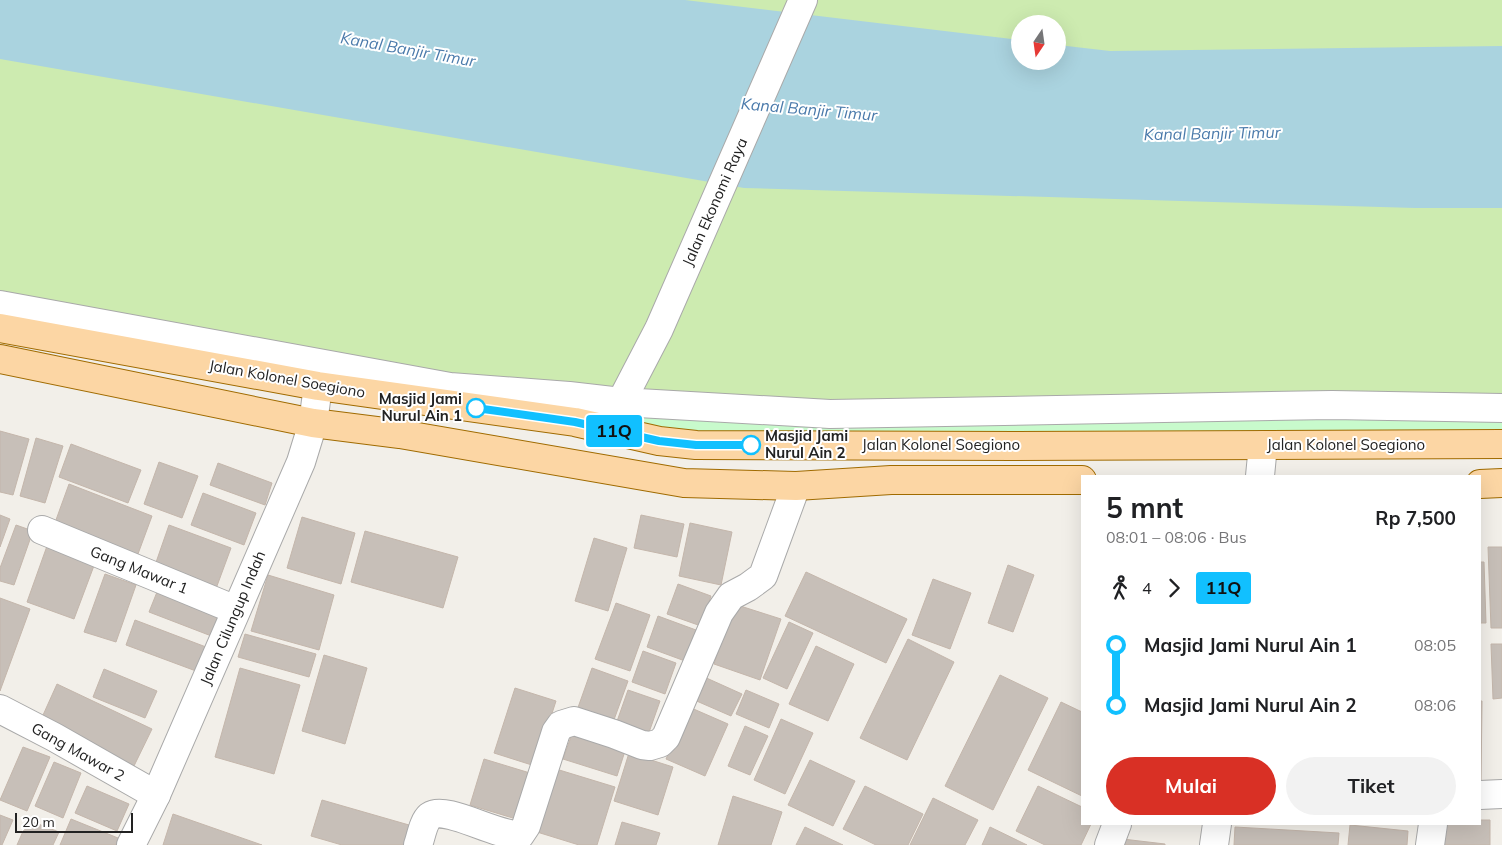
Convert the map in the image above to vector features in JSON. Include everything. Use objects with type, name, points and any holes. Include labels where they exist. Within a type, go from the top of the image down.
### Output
[{"type":"main road","name":"Jalan Kolonel Soegiono","points":[[0,328],[318,386],[575,422],[659,441],[696,445],[1502,444]]},
{"type":"main road","points":[[0,359],[314,423],[400,434],[684,483],[796,486],[891,480],[1081,480]]},
{"type":"main road","points":[[1481,484],[1502,483]]},
{"type":"street","name":"Jalan Ekonomi Raya","points":[[621,402],[659,329],[803,0]]},
{"type":"street","points":[[0,305],[450,387],[621,402],[830,414],[1332,405],[1502,408]]},
{"type":"street","name":"Jalan Cilungup Indah","points":[[131,845],[156,795],[301,462],[314,423],[318,386]]},
{"type":"street","points":[[575,422],[592,406],[621,402]]},
{"type":"street","points":[[621,402],[659,441]]},
{"type":"street","points":[[1260,475],[1263,445]]},
{"type":"street","points":[[418,845],[426,822],[430,816],[436,814],[446,814],[512,836],[520,835],[526,826],[556,732],[561,725],[574,721],[642,745],[650,746],[660,743],[666,737],[719,612],[731,596],[763,576],[796,486]]},
{"type":"street","name":"Gang Mawar 1","points":[[42,530],[236,610]]},
{"type":"street","name":"Gang Mawar 2","points":[[0,709],[54,737],[156,795]]},
{"type":"street","points":[[1481,795],[1502,794]]},
{"type":"street","points":[[1109,845],[1117,825]]},
{"type":"street","points":[[1214,845],[1216,825]]},
{"type":"street","points":[[1430,845],[1433,825]]},
{"type":"green space","points":[[0,0],[1502,0],[1502,408],[621,402],[0,305]]},
{"type":"green space","points":[[621,402],[1502,408],[1502,444],[659,441]]},
{"type":"water","name":"Kanal Banjir Timur","points":[[0,0],[685,0],[1011,39],[1011,70],[1066,70],[1066,46],[1110,51],[1502,46],[1502,208],[1415,208],[744,188],[0,59]]},
{"type":"building","points":[[0,431],[29,439],[13,495],[0,492]]},
{"type":"building","points":[[36,438],[63,446],[45,503],[20,496]]},
{"type":"building","points":[[71,444],[141,470],[128,503],[59,477]]},
{"type":"building","points":[[159,462],[198,476],[182,518],[144,504]]},
{"type":"building","points":[[218,463],[272,483],[265,505],[210,485]]},
{"type":"building","points":[[69,484],[152,516],[135,562],[52,531]]},
{"type":"building","points":[[203,493],[256,513],[244,545],[191,525]]},
{"type":"building","points":[[0,515],[10,519],[0,547]]},
{"type":"building","points":[[641,515],[684,524],[677,557],[634,548]]},
{"type":"building","points":[[302,517],[355,533],[341,584],[287,568]]},
{"type":"building","points":[[690,523],[732,532],[721,585],[679,576]]},
{"type":"building","points":[[16,525],[33,531],[14,585],[0,581],[0,568]]},
{"type":"building","points":[[169,525],[231,548],[214,594],[153,571]]},
{"type":"building","points":[[365,531],[458,557],[443,608],[351,582]]},
{"type":"building","points":[[594,538],[627,548],[608,611],[575,601]]},
{"type":"building","points":[[47,546],[95,563],[74,619],[27,602]]},
{"type":"building","points":[[1488,547],[1502,547],[1502,628],[1491,628]]},
{"type":"building","points":[[1481,562],[1484,562],[1486,623],[1481,623]]},
{"type":"building","points":[[1008,565],[1034,575],[1013,632],[988,623]]},
{"type":"building","points":[[806,572],[907,619],[886,663],[785,616]]},
{"type":"building","points":[[105,574],[136,585],[116,642],[84,632]]},
{"type":"building","points":[[268,575],[334,595],[319,650],[251,631]]},
{"type":"building","points":[[933,579],[971,593],[950,649],[912,635]]},
{"type":"building","points":[[678,584],[711,596],[701,626],[667,614]]},
{"type":"building","points":[[159,587],[224,612],[214,637],[149,612]]},
{"type":"building","points":[[0,598],[30,609],[0,691]]},
{"type":"building","points":[[616,603],[650,615],[630,671],[595,659]]},
{"type":"building","points":[[734,604],[781,619],[760,680],[714,664]]},
{"type":"building","points":[[658,616],[696,630],[685,661],[647,647]]},
{"type":"building","points":[[135,620],[206,647],[196,671],[126,645]]},
{"type":"building","points":[[789,622],[813,633],[787,689],[763,678]]},
{"type":"building","points":[[245,634],[316,654],[309,677],[238,657]]},
{"type":"building","points":[[908,639],[954,662],[907,760],[860,738]]},
{"type":"building","points":[[1491,644],[1502,644],[1502,698],[1493,699]]},
{"type":"building","points":[[816,646],[854,664],[828,721],[789,704]]},
{"type":"building","points":[[643,651],[676,663],[665,694],[632,682]]},
{"type":"building","points":[[324,655],[367,668],[345,744],[302,731]]},
{"type":"building","points":[[240,668],[300,685],[274,774],[215,757]]},
{"type":"building","points":[[592,668],[628,681],[611,728],[575,716]]},
{"type":"building","points":[[104,669],[157,691],[145,718],[93,697]]},
{"type":"building","points":[[1000,675],[1048,698],[993,810],[945,786]]},
{"type":"building","points":[[702,676],[742,694],[731,716],[692,699]]},
{"type":"building","points":[[57,684],[152,729],[133,768],[39,724]]},
{"type":"building","points":[[515,688],[556,701],[535,766],[494,753]]},
{"type":"building","points":[[628,690],[660,701],[647,738],[615,727]]},
{"type":"building","points":[[746,690],[779,704],[769,728],[736,714]]},
{"type":"building","points":[[1481,701],[1482,701],[1481,783]]},
{"type":"building","points":[[1061,702],[1081,712],[1081,796],[1028,770]]},
{"type":"building","points":[[689,707],[728,724],[705,776],[666,759]]},
{"type":"building","points":[[781,719],[813,733],[785,794],[754,780]]},
{"type":"building","points":[[745,726],[768,736],[750,775],[728,766]]},
{"type":"building","points":[[572,734],[625,751],[617,776],[563,759]]},
{"type":"building","points":[[23,747],[50,757],[27,811],[0,800]]},
{"type":"building","points":[[629,753],[673,767],[658,815],[614,801]]},
{"type":"building","points":[[484,759],[530,773],[516,819],[470,805]]},
{"type":"building","points":[[810,760],[855,781],[833,826],[788,805]]},
{"type":"building","points":[[54,762],[81,773],[63,818],[35,806]]},
{"type":"building","points":[[556,769],[615,787],[597,845],[579,845],[537,832]]},
{"type":"building","points":[[87,786],[129,804],[117,831],[75,813]]},
{"type":"building","points":[[865,786],[923,814],[908,845],[876,845],[843,829]]},
{"type":"building","points":[[1038,786],[1081,807],[1081,825],[1091,825],[1081,845],[1045,845],[1016,831]]},
{"type":"building","points":[[733,796],[782,812],[771,845],[718,845]]},
{"type":"building","points":[[933,798],[978,820],[965,845],[910,845]]},
{"type":"building","points":[[322,800],[416,827],[411,845],[342,845],[311,836]]},
{"type":"building","points":[[173,814],[262,845],[163,845]]},
{"type":"building","points":[[0,815],[13,820],[2,845],[0,845]]},
{"type":"building","points":[[71,819],[118,838],[116,845],[60,845]]},
{"type":"building","points":[[28,820],[59,832],[53,845],[17,845]]},
{"type":"building","points":[[1481,820],[1490,820],[1490,845],[1439,845],[1439,825],[1481,825]]},
{"type":"building","points":[[622,822],[660,833],[656,845],[615,845]]},
{"type":"building","points":[[1350,825],[1408,831],[1407,845],[1348,845]]},
{"type":"building","points":[[805,827],[843,845],[796,845]]},
{"type":"building","points":[[990,827],[1027,845],[982,845]]},
{"type":"building","points":[[1235,827],[1339,833],[1338,845],[1234,845]]},
{"type":"building","points":[[1114,838],[1165,844],[1165,845],[1114,845]]},
{"type":"bus line","name":"11Q","points":[[476,408],[575,422],[659,441],[696,445],[751,445]]},
{"type":"place","name":"Masjid Jami Nurul Ain 1","points":[[476,408]]},
{"type":"place","name":"Masjid Jami Nurul Ain 2","points":[[751,445]]}]
